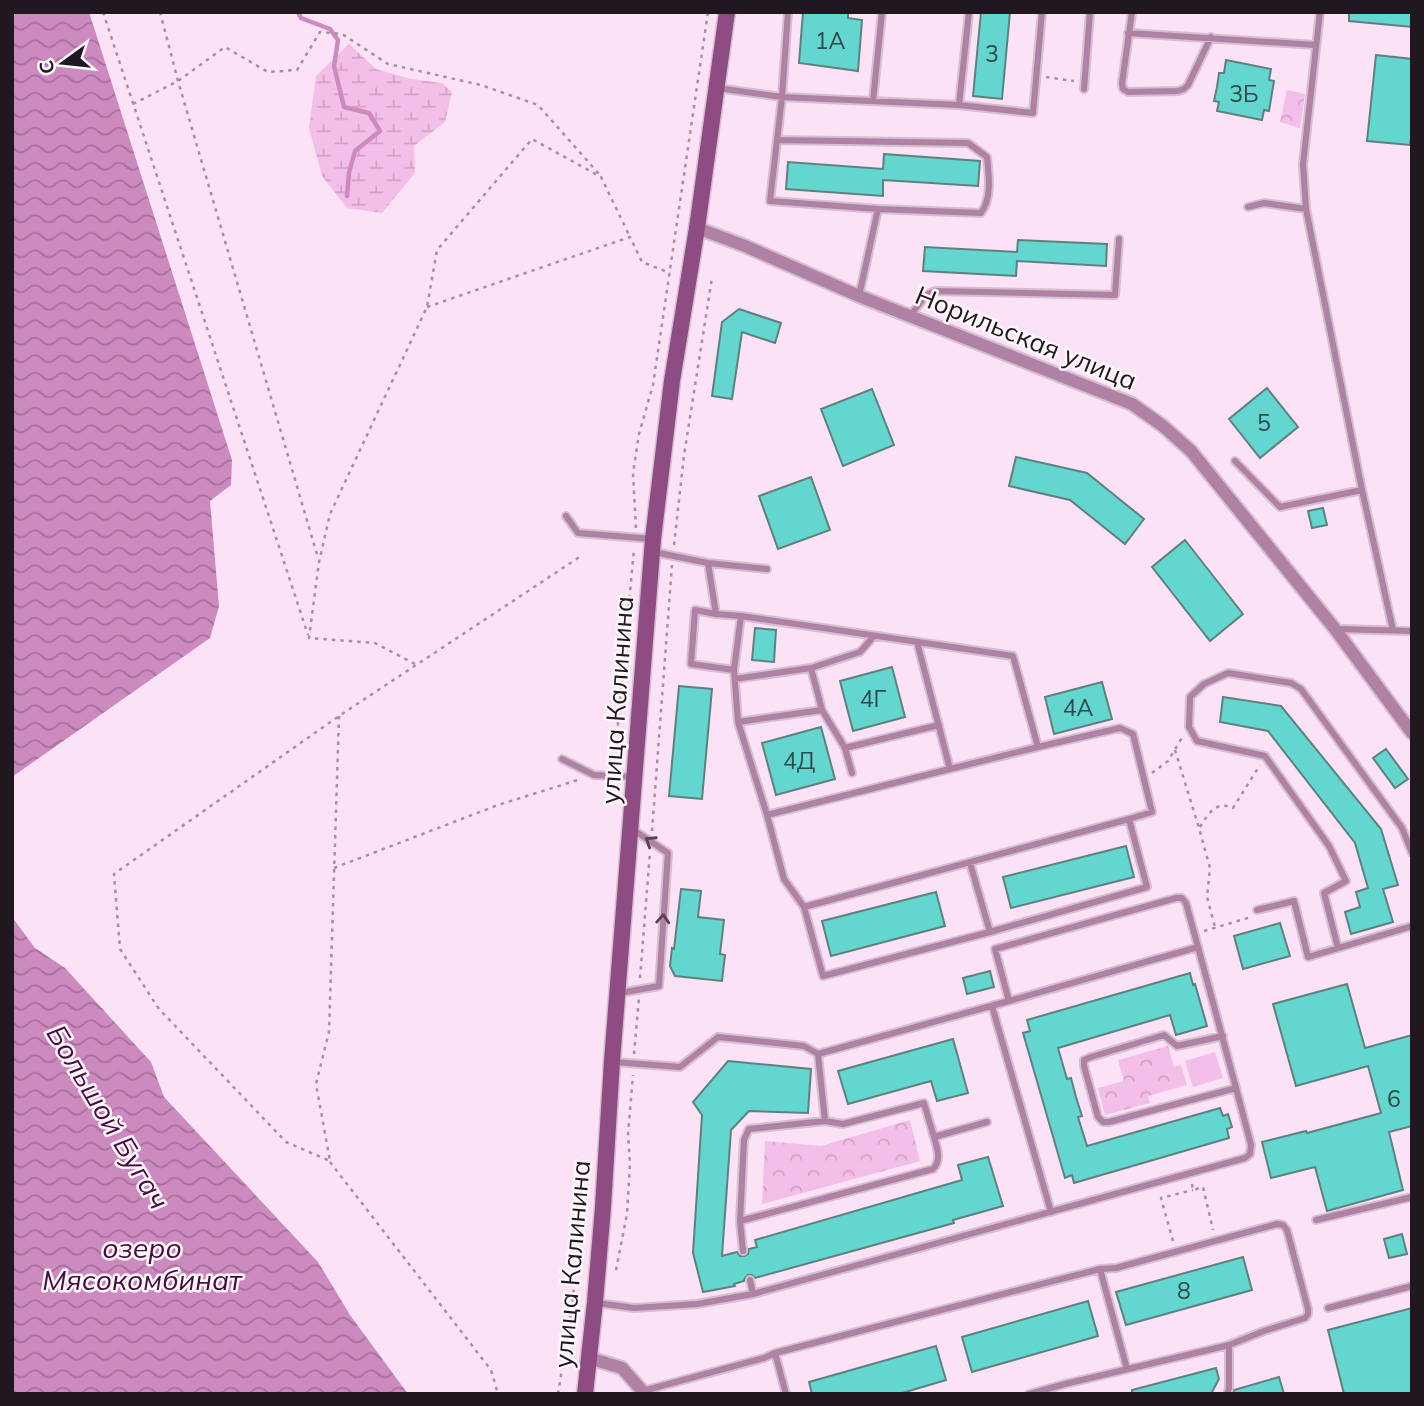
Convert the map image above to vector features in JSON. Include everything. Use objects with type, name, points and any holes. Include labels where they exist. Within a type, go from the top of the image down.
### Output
[{"type":"main road","name":"улица Калинина","points":[[585,1394],[596,1303],[612,1061],[653,545],[673,381],[727,12]]},
{"type":"street","name":"Норильская улица","points":[[697,228],[746,246],[859,296],[1132,404],[1163,426],[1191,451],[1335,629],[1412,733]]},
{"type":"street","points":[[589,1358],[622,1368],[644,1392]]},
{"type":"lane","points":[[777,140],[968,143],[987,158],[987,205],[981,214],[770,201],[788,12]]},
{"type":"lane","points":[[873,102],[882,12]]},
{"type":"lane","points":[[960,106],[969,12]]},
{"type":"lane","points":[[715,88],[782,97],[960,106],[1032,113],[1042,12]]},
{"type":"lane","points":[[1084,86],[1090,12]]},
{"type":"lane","points":[[1132,12],[1122,83],[1123,89],[1128,92],[1184,89],[1211,37]]},
{"type":"lane","points":[[1320,12],[1303,164],[1306,209],[1362,490],[1393,629]]},
{"type":"lane","points":[[1128,33],[1316,45]]},
{"type":"lane","points":[[1248,207],[1264,203],[1306,209]]},
{"type":"lane","points":[[859,296],[877,209]]},
{"type":"lane","points":[[910,316],[926,295],[935,291],[1115,295],[1119,239]]},
{"type":"lane","points":[[1235,461],[1280,507],[1362,490]]},
{"type":"lane","points":[[566,516],[578,533],[635,537],[672,556],[767,569]]},
{"type":"lane","points":[[708,563],[716,614]]},
{"type":"lane","points":[[734,670],[691,664],[695,610],[1013,656],[1038,747]]},
{"type":"lane","points":[[741,616],[734,670],[738,722],[784,879],[804,907],[823,976],[1147,887],[1129,819]]},
{"type":"lane","points":[[1335,629],[1412,631]]},
{"type":"lane","points":[[735,679],[811,668],[860,652],[874,636]]},
{"type":"lane","points":[[917,642],[950,769]]},
{"type":"lane","points":[[811,668],[822,710],[845,748],[852,773]]},
{"type":"lane","points":[[1338,948],[1324,893],[1346,881],[1329,846],[1265,756],[1197,741],[1189,727],[1190,697],[1204,684],[1228,673],[1290,683],[1301,689],[1402,828],[1412,853]]},
{"type":"lane","points":[[738,722],[822,710]]},
{"type":"lane","points":[[845,748],[939,725]]},
{"type":"lane","points":[[767,815],[1120,728],[1133,734],[1152,812],[804,907]]},
{"type":"lane","points":[[562,760],[594,775],[635,777]]},
{"type":"lane","points":[[618,993],[659,986],[668,853],[632,829]]},
{"type":"lane","points":[[970,863],[989,932]]},
{"type":"lane","points":[[596,1303],[634,1308],[698,1304],[753,1294],[1245,1158],[1250,1154],[1251,1145],[1223,1036],[1186,903],[1182,898],[995,949],[1009,1001]]},
{"type":"lane","points":[[1257,910],[1294,901],[1308,957],[1412,926]]},
{"type":"lane","points":[[612,1061],[680,1067],[719,1037],[804,1046],[818,1054],[1198,947]]},
{"type":"lane","points":[[992,1006],[1051,1212]]},
{"type":"lane","points":[[1223,1036],[1177,1046],[1168,1037],[1159,1036],[1091,1057],[1084,1060],[1084,1066],[1098,1117],[1103,1122],[1236,1088]]},
{"type":"lane","points":[[818,1054],[825,1121]]},
{"type":"lane","points":[[740,1222],[933,1169],[937,1165],[938,1150],[924,1102],[844,1124],[825,1121],[749,1129],[744,1140],[740,1222],[743,1251]]},
{"type":"lane","points":[[934,1137],[987,1122]]},
{"type":"lane","points":[[1316,1220],[1412,1197]]},
{"type":"lane","points":[[644,1392],[775,1353],[1100,1269],[1116,1268],[1277,1224],[1283,1225],[1308,1309],[1305,1318],[1229,1345],[1030,1394]]},
{"type":"lane","points":[[1100,1269],[1127,1369]]},
{"type":"lane","points":[[750,1280],[753,1294]]},
{"type":"lane","points":[[1328,1308],[1412,1286]]},
{"type":"lane","points":[[1227,1394],[1229,1345]]},
{"type":"lane","points":[[775,1353],[786,1394]]},
{"type":"path","points":[[103,12],[309,638]]},
{"type":"path","points":[[160,12],[319,562]]},
{"type":"path","points":[[617,734],[635,537],[633,473],[639,434],[653,385],[708,12]]},
{"type":"path","points":[[133,104],[178,81],[225,47],[268,72],[296,70],[320,32],[342,34],[387,64],[481,85],[538,105],[601,177],[642,262],[670,273]]},
{"type":"path","points":[[1036,75],[1084,86]]},
{"type":"path","points":[[309,638],[319,562],[330,514],[427,307],[437,250],[532,139],[601,177]]},
{"type":"path","points":[[427,307],[630,237]]},
{"type":"path","points":[[616,1270],[626,1214],[630,1164],[628,1134],[672,556],[684,455],[712,278]]},
{"type":"path","points":[[330,1161],[286,1142],[159,1009],[120,949],[114,874],[339,716],[581,556]]},
{"type":"path","points":[[309,638],[375,643],[415,664]]},
{"type":"path","points":[[339,716],[329,1032],[316,1084],[330,1161],[491,1370],[498,1394]]},
{"type":"path","points":[[1144,779],[1168,761],[1189,727]]},
{"type":"path","points":[[1175,750],[1210,868],[1207,897],[1215,927]]},
{"type":"path","points":[[1199,828],[1209,813],[1218,806],[1233,808],[1265,756]]},
{"type":"path","points":[[334,868],[498,805],[594,775]]},
{"type":"path","points":[[1194,934],[1254,916],[1252,912],[1257,910]]},
{"type":"path","points":[[1189,1173],[1193,1190]]},
{"type":"path","points":[[1176,1251],[1161,1198],[1203,1187],[1215,1240]]},
{"type":"path","points":[[558,1394],[576,1266]]},
{"type":"green space","points":[[349,44],[376,69],[411,79],[442,83],[452,92],[445,122],[414,146],[415,173],[382,213],[347,208],[322,176],[309,128],[316,76]]},
{"type":"green space","points":[[1287,90],[1305,94],[1300,128],[1280,122]]},
{"type":"green space","points":[[1168,1046],[1174,1067],[1181,1065],[1187,1085],[1148,1096],[1150,1103],[1105,1115],[1098,1088],[1124,1081],[1118,1060]]},
{"type":"green space","points":[[1215,1052],[1223,1078],[1193,1087],[1185,1061]]},
{"type":"green space","points":[[910,1120],[920,1161],[762,1204],[765,1141],[821,1146]]},
{"type":"water","points":[[12,12],[89,12],[232,460],[231,485],[210,501],[219,606],[210,638],[12,777]]},
{"type":"water","name":"озеро Мясокомбинат","points":[[12,917],[35,948],[65,968],[151,1062],[164,1097],[318,1262],[350,1315],[408,1394],[16,1394],[12,1390]]},
{"type":"building","points":[[803,12],[848,12],[848,18],[862,20],[858,71],[799,63]]},
{"type":"building","points":[[981,12],[1010,12],[1002,99],[973,96]]},
{"type":"building","points":[[1349,12],[1412,12],[1412,27],[1349,21]]},
{"type":"building","points":[[1376,55],[1412,59],[1410,145],[1367,141]]},
{"type":"building","points":[[1226,60],[1271,69],[1269,80],[1274,81],[1269,111],[1264,110],[1262,120],[1217,111],[1219,102],[1214,101],[1219,73],[1224,73]]},
{"type":"building","points":[[884,154],[980,161],[978,186],[883,180],[883,196],[786,189],[788,162],[883,169]]},
{"type":"building","points":[[1018,240],[1107,244],[1106,266],[1017,261],[1016,276],[923,271],[925,247],[1017,252]]},
{"type":"building","points":[[739,309],[781,323],[775,343],[742,332],[732,399],[712,396],[722,322]]},
{"type":"building","points":[[1267,388],[1298,427],[1260,458],[1229,419]]},
{"type":"building","points":[[872,389],[894,445],[843,466],[821,409]]},
{"type":"building","points":[[1016,457],[1087,473],[1144,519],[1125,544],[1070,500],[1009,486]]},
{"type":"building","points":[[811,477],[830,530],[778,549],[759,496]]},
{"type":"building","points":[[1323,508],[1327,525],[1312,528],[1308,511]]},
{"type":"building","points":[[1185,540],[1243,614],[1210,641],[1152,567]]},
{"type":"building","points":[[755,628],[776,630],[774,662],[752,660]]},
{"type":"building","points":[[892,667],[905,717],[853,731],[840,681]]},
{"type":"building","points":[[1102,682],[1112,719],[1054,734],[1045,697]]},
{"type":"building","points":[[679,686],[712,689],[702,799],[669,796]]},
{"type":"building","points":[[1223,697],[1281,706],[1381,829],[1398,885],[1383,889],[1393,922],[1351,934],[1345,912],[1360,907],[1356,892],[1368,888],[1355,843],[1268,731],[1220,722]]},
{"type":"building","points":[[821,727],[835,779],[776,795],[762,743]]},
{"type":"building","points":[[1386,749],[1408,779],[1395,788],[1373,758]]},
{"type":"building","points":[[1126,846],[1134,877],[1011,908],[1003,877]]},
{"type":"building","points":[[681,889],[701,891],[698,917],[724,920],[720,954],[725,955],[722,981],[675,976],[670,966]]},
{"type":"building","points":[[936,892],[945,926],[831,956],[822,921]]},
{"type":"building","points":[[1280,923],[1290,956],[1243,969],[1234,936]]},
{"type":"building","points":[[990,971],[994,987],[967,994],[963,978]]},
{"type":"building","points":[[1190,973],[1207,1026],[1176,1035],[1170,1015],[1058,1048],[1067,1079],[1071,1078],[1082,1116],[1078,1117],[1087,1146],[1220,1108],[1223,1116],[1228,1114],[1232,1127],[1227,1129],[1229,1138],[1074,1183],[1072,1175],[1065,1178],[1023,1033],[1030,1031],[1027,1020]]},
{"type":"building","points":[[1347,984],[1365,1048],[1412,1035],[1412,1126],[1389,1132],[1403,1190],[1327,1211],[1315,1167],[1271,1178],[1262,1142],[1381,1113],[1368,1066],[1296,1086],[1273,1004]]},
{"type":"building","points":[[953,1039],[968,1093],[937,1101],[931,1081],[848,1104],[838,1071]]},
{"type":"building","points":[[728,1061],[811,1069],[808,1113],[749,1111],[731,1130],[722,1256],[737,1252],[744,1256],[749,1249],[757,1247],[755,1240],[962,1180],[958,1165],[988,1157],[1003,1206],[953,1220],[954,1223],[755,1278],[748,1275],[744,1281],[734,1284],[735,1286],[703,1292],[693,1253],[702,1115],[693,1102]]},
{"type":"building","points":[[1402,1234],[1407,1254],[1389,1258],[1384,1239]]},
{"type":"building","points":[[1243,1257],[1252,1290],[1126,1325],[1116,1292]]},
{"type":"building","points":[[1088,1301],[1098,1336],[972,1372],[962,1337]]},
{"type":"building","points":[[1412,1308],[1412,1394],[1344,1394],[1328,1330]]},
{"type":"building","points":[[936,1346],[946,1380],[899,1394],[812,1394],[809,1382]]},
{"type":"building","points":[[1216,1368],[1219,1379],[1211,1394],[1132,1394],[1132,1390]]},
{"type":"building","points":[[1279,1377],[1284,1394],[1233,1394],[1234,1390]]},
{"type":"waterway","points":[[298,12],[301,18],[330,29],[338,40],[334,66],[344,107],[369,113],[380,131],[355,151],[347,196]]},
{"type":"water label","name":"Большой Бугач","points":[[108,1117]]}]
